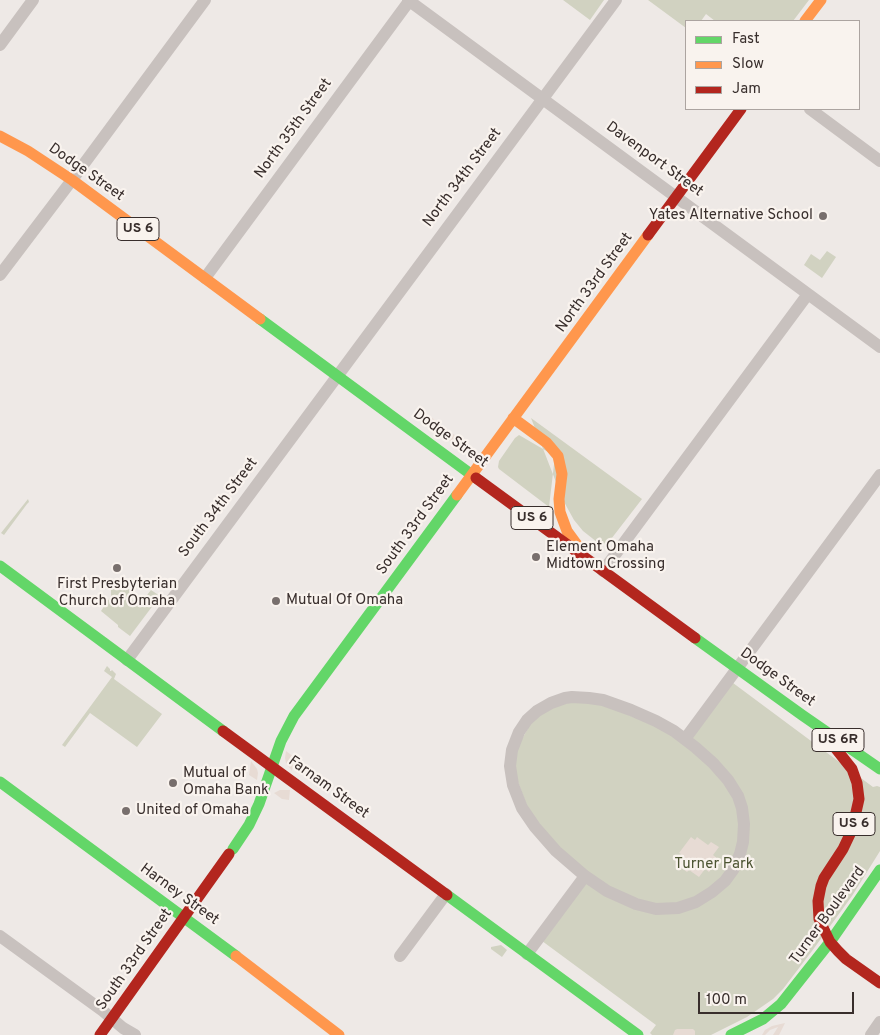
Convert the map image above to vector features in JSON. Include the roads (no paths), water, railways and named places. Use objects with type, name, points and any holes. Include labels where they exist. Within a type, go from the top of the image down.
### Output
[{"type":"main road","points":[[806,20],[821,0]]},
{"type":"main road","name":"North 33rd Street","points":[[472,474],[740,110]]},
{"type":"main road","name":"Dodge Street","points":[[0,136],[33,154],[72,180],[802,715],[878,763]]},
{"type":"main road","points":[[513,418],[547,443],[558,456],[562,474],[559,499],[561,517],[567,532],[592,562]]},
{"type":"main road","name":"South 33rd Street","points":[[100,1035],[231,852],[248,825],[260,804],[283,736],[294,716],[472,474]]},
{"type":"main road","name":"Farnam Street","points":[[0,566],[638,1035]]},
{"type":"main road","name":"US 6","points":[[802,715],[830,742],[849,765],[857,783],[857,810],[852,830],[824,878],[818,894],[819,919],[830,942],[846,959],[880,984]]},
{"type":"main road","name":"Harney Street","points":[[0,782],[184,917],[339,1035]]},
{"type":"main road","points":[[858,798],[867,785]]},
{"type":"main road","name":"Turner Boulevard","points":[[731,1035],[763,1019],[789,995],[830,942],[880,870]]},
{"type":"street","points":[[0,45],[33,0]]},
{"type":"street","name":"Davenport Street","points":[[409,0],[880,347]]},
{"type":"street","name":"North 35th Street","points":[[204,278],[409,0]]},
{"type":"street","name":"North 34th Street","points":[[338,376],[392,300],[616,0]]},
{"type":"street","points":[[0,275],[72,180],[199,2]]},
{"type":"street","points":[[811,110],[880,161]]},
{"type":"street","points":[[603,571],[808,294]]},
{"type":"street","name":"South 34th Street","points":[[127,660],[338,376]]},
{"type":"street","points":[[685,740],[880,475]]},
{"type":"street","points":[[565,698],[589,698],[612,703],[637,712],[668,728],[685,740],[702,753],[731,785],[740,802],[744,824],[740,854],[730,874],[718,888],[700,900],[685,906],[661,910],[644,907],[606,891],[564,859],[548,843],[516,796],[510,761],[514,744],[523,726],[538,710],[565,698]]},
{"type":"street","points":[[527,954],[585,876]]},
{"type":"street","points":[[402,953],[446,894]]},
{"type":"street","points":[[0,936],[135,1035]]},
{"type":"street","points":[[870,1035],[880,1022]]},
{"type":"place","name":"Yates Alternative School","points":[[823,216]]},
{"type":"place","name":"Element Omaha Midtown Crossing","points":[[536,557]]},
{"type":"place","name":"First Presbyterian Church of Omaha","points":[[117,568]]},
{"type":"place","name":"Mutual Of Omaha","points":[[276,601]]},
{"type":"place","name":"Mutual of Omaha Bank","points":[[173,783]]},
{"type":"place","name":"United of Omaha","points":[[126,811]]},
{"type":"park label","name":"Turner Park","points":[[714,865]]}]
